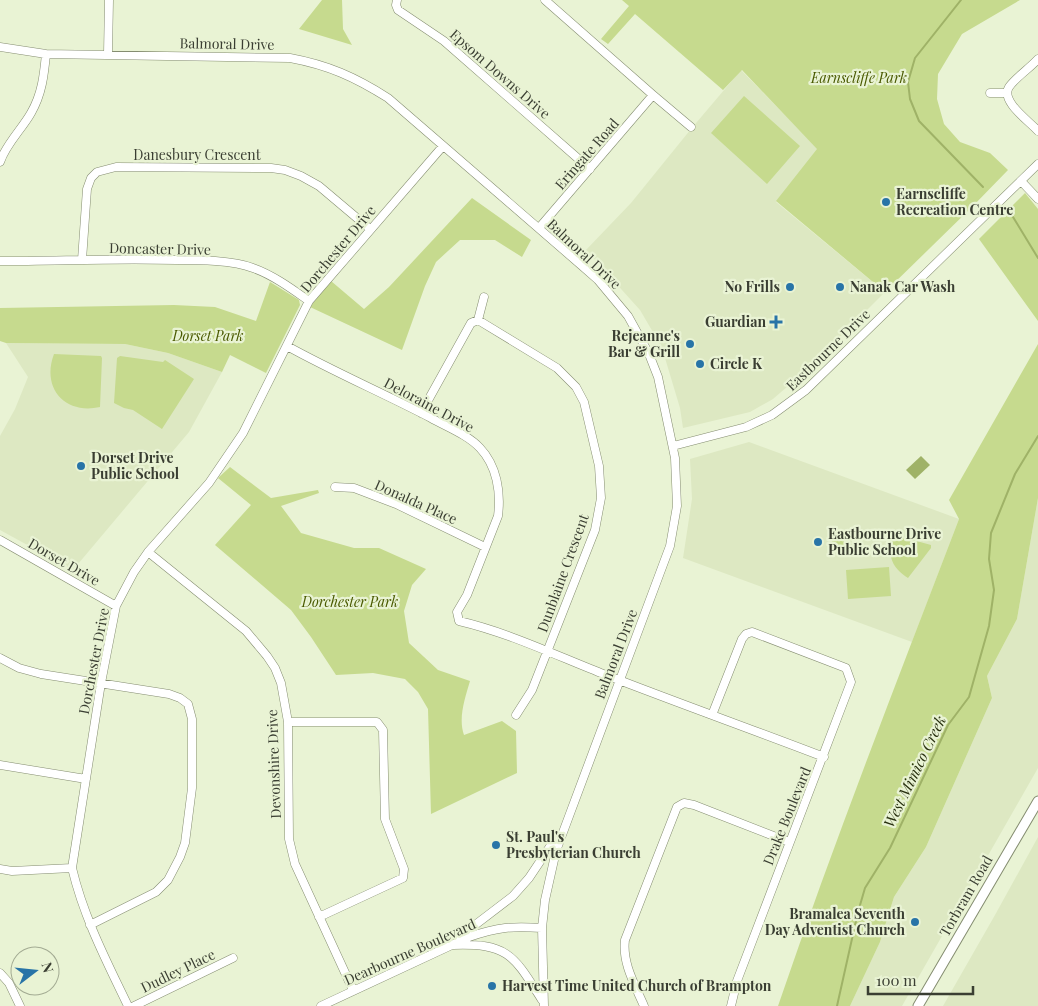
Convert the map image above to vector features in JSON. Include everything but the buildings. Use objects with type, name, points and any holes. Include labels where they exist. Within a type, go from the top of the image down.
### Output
[{"type":"main road","name":"Torbram Road","points":[[918,1006],[1038,801]]},
{"type":"street","points":[[108,54],[109,0]]},
{"type":"street","name":"Epsom Downs Drive","points":[[397,0],[398,10],[444,42],[590,169]]},
{"type":"street","points":[[546,0],[691,127]]},
{"type":"street","name":"Balmoral Drive","points":[[0,47],[46,54],[266,57],[312,62],[334,69],[362,82],[388,98],[598,280],[628,316],[649,354],[658,377],[673,446],[678,483],[675,526],[670,546],[564,826],[550,872],[542,928],[544,1004]]},
{"type":"street","points":[[0,162],[38,100],[42,86],[46,54]]},
{"type":"street","points":[[1038,59],[1009,86],[1007,93],[1008,102],[1038,131]]},
{"type":"street","points":[[990,92],[1007,93]]},
{"type":"street","name":"Eringate Road","points":[[539,228],[653,95]]},
{"type":"street","name":"Dorchester Drive","points":[[128,1006],[90,925],[79,897],[72,868],[101,683],[116,606],[134,572],[148,552],[209,482],[243,433],[309,300],[443,146]]},
{"type":"street","name":"Eastbourne Drive","points":[[673,446],[746,428],[772,414],[806,390],[1038,164]]},
{"type":"street","name":"Danesbury Crescent","points":[[82,260],[88,189],[91,178],[97,172],[116,167],[224,167],[285,170],[319,186],[370,229]]},
{"type":"street","points":[[1021,181],[1038,199]]},
{"type":"street","name":"Doncaster Drive","points":[[0,261],[196,260],[252,267],[269,275],[309,300]]},
{"type":"street","points":[[421,413],[471,323],[478,320],[484,297]]},
{"type":"street","name":"Dunblaine Crescent","points":[[478,320],[564,374],[576,388],[584,402],[589,419],[601,484],[598,516],[588,548],[532,690],[516,715]]},
{"type":"street","name":"Deloraine Drive","points":[[287,346],[455,431],[479,447],[493,469],[500,502],[498,516],[467,595],[456,612],[459,621],[473,623],[620,680]]},
{"type":"street","name":"Donalda Place","points":[[335,487],[354,488],[396,504],[485,547]]},
{"type":"street","name":"Dorset Drive","points":[[0,540],[116,606]]},
{"type":"street","name":"Devonshire Drive","points":[[148,552],[246,631],[267,656],[281,683],[288,722],[289,839],[295,864],[353,990]]},
{"type":"street","points":[[712,715],[742,639],[746,634],[752,632],[758,634],[846,668],[849,673],[852,682],[824,757]]},
{"type":"street","points":[[0,658],[19,668],[40,674],[169,694],[180,698],[188,704],[192,718],[192,788],[185,843],[180,857],[168,880],[156,892],[90,925]]},
{"type":"street","name":"Drake Boulevard","points":[[620,680],[824,757],[789,842],[737,981],[731,1006]]},
{"type":"street","points":[[288,722],[377,722],[383,730],[385,819],[404,869],[403,878],[319,917]]},
{"type":"street","points":[[0,765],[86,779]]},
{"type":"street","points":[[644,1006],[626,963],[624,945],[677,807],[684,803],[694,805],[789,842]]},
{"type":"street","points":[[449,945],[513,896],[529,878],[564,826]]},
{"type":"street","points":[[0,869],[12,871],[72,868]]},
{"type":"street","name":"Dearbourne Boulevard","points":[[321,1006],[469,937],[503,927],[542,928]]},
{"type":"street","points":[[449,945],[483,945],[496,948],[508,955],[523,971],[544,1004]]},
{"type":"street","name":"Dudley Place","points":[[134,1006],[233,958]]},
{"type":"street","points":[[0,974],[9,983],[20,1006]]},
{"type":"shaded area","points":[[741,70],[818,149],[776,202],[885,292],[810,367],[773,399],[750,412],[683,428],[680,408],[665,358],[657,339],[640,310],[586,250],[631,203]]},
{"type":"shaded area","name":"Dorset Drive Public School","points":[[6,343],[125,344],[168,353],[222,372],[189,432],[73,570],[0,530],[0,436],[15,409],[28,377]]},
{"type":"shaded area","name":"Eastbourne Drive Public School","points":[[749,442],[959,519],[912,642],[683,558],[692,499],[690,459]]},
{"type":"shaded area","points":[[921,456],[930,465],[915,479],[906,470]]},
{"type":"shaded area","points":[[1038,498],[1038,768],[902,1006],[850,1006],[880,942],[894,897],[926,847],[992,698],[987,676],[1017,619]]},
{"type":"shaded area","points":[[1038,837],[1038,1006],[943,1006],[995,915]]},
{"type":"green space","points":[[322,0],[342,0],[343,29],[352,45],[299,29]]},
{"type":"green space","name":"Earnscliffe Park","points":[[622,0],[1020,0],[962,34],[938,74],[937,99],[944,124],[960,142],[990,153],[1008,170],[885,292],[776,201],[817,149],[742,70],[723,90],[635,14],[608,44],[601,39],[629,6]]},
{"type":"green space","points":[[744,96],[800,146],[767,184],[711,133]]},
{"type":"green space","points":[[1025,193],[1038,209],[1038,321],[979,239]]},
{"type":"green space","points":[[472,198],[531,240],[522,257],[495,240],[460,240],[436,262],[425,286],[402,350],[310,307],[331,281],[364,309],[389,287]]},
{"type":"green space","name":"Dorset Park","points":[[270,282],[299,300],[300,305],[266,373],[230,355],[222,372],[168,353],[125,344],[6,343],[0,341],[0,308],[174,305],[215,307],[256,321]]},
{"type":"green space","points":[[1038,344],[1038,498],[1017,619],[987,676],[992,698],[926,847],[894,897],[880,942],[850,1006],[778,1006],[889,701],[959,519],[949,500]]},
{"type":"green space","points":[[54,354],[101,356],[100,407],[76,407],[67,403],[59,396],[51,378]]},
{"type":"green space","points":[[120,356],[163,362],[165,360],[194,379],[162,429],[133,410],[114,403],[117,358]]},
{"type":"green space","name":"Dorchester Park","points":[[230,467],[271,498],[318,490],[319,493],[281,506],[301,533],[354,548],[379,548],[426,569],[412,585],[404,611],[409,643],[438,670],[470,681],[462,715],[464,735],[502,721],[516,731],[517,773],[431,814],[428,709],[418,692],[405,679],[373,673],[336,675],[291,610],[215,545],[251,505],[218,478]]},
{"type":"green space","points":[[835,532],[850,536],[845,553],[830,548]]},
{"type":"green space","points":[[891,534],[931,545],[931,548],[908,578],[897,569],[890,554]]},
{"type":"green space","points":[[889,567],[891,596],[848,599],[846,570]]},
{"type":"waterway","name":"West Mimico Creek","points":[[961,0],[915,58],[908,82],[910,99],[919,121],[983,187]]},
{"type":"waterway","name":"West Mimico Creek","points":[[1013,217],[1038,258]]},
{"type":"waterway","name":"West Mimico Creek","points":[[837,1006],[865,888],[890,848],[948,725],[969,697],[989,626],[994,590],[989,559],[991,533],[1015,474],[1038,436]]},
{"type":"place","name":"Earnscliffe Recreation Centre","points":[[886,202]]},
{"type":"place","name":"No Frills","points":[[790,287]]},
{"type":"place","name":"Nanak Car Wash","points":[[840,287]]},
{"type":"place","name":"Guardian","points":[[776,322]]},
{"type":"place","name":"Rejeanne's Bar & Grill","points":[[690,344]]},
{"type":"place","name":"Circle K","points":[[700,364]]},
{"type":"place","name":"Dorset Drive Public School","points":[[81,466]]},
{"type":"place","name":"Eastbourne Drive Public School","points":[[818,542]]},
{"type":"place","name":"St. Paul's Presbyterian Church","points":[[496,845]]},
{"type":"place","name":"Bramalea Seventh Day Adventist Church","points":[[915,922]]},
{"type":"place","name":"Harvest Time United Church of Brampton","points":[[492,986]]}]
